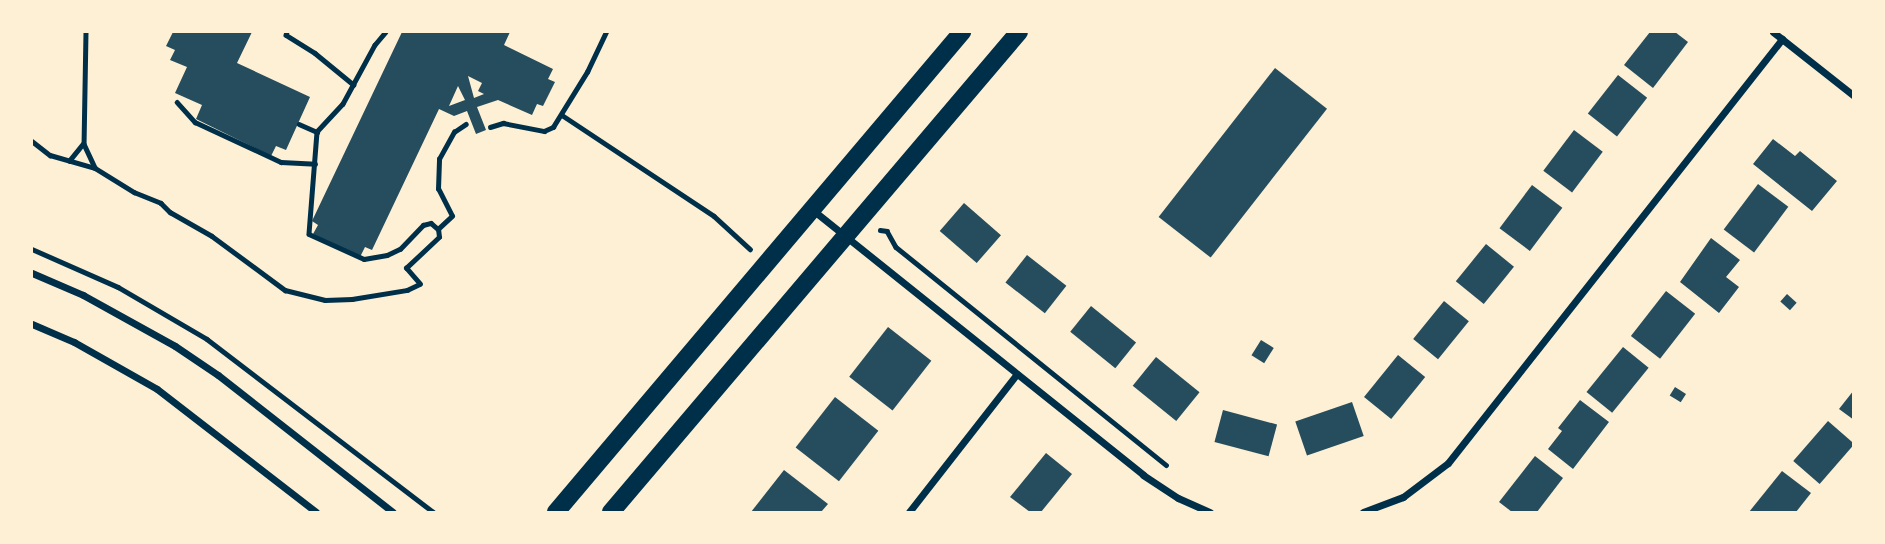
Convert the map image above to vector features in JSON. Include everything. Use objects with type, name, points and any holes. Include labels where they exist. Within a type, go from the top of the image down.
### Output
[{"type":"main road","points":[[556,513],[962,32]]},
{"type":"main road","points":[[611,513],[1019,32]]},
{"type":"street","points":[[1773,32],[1853,96]]},
{"type":"street","points":[[1363,513],[1403,497],[1431,478],[1455,455],[1782,39]]},
{"type":"street","points":[[812,209],[1143,475],[1178,498],[1210,513]]},
{"type":"street","points":[[32,273],[83,295],[175,345],[218,375],[394,513]]},
{"type":"street","points":[[32,324],[75,342],[157,389],[316,513]]},
{"type":"street","points":[[909,513],[1017,373]]},
{"type":"path","points":[[86,32],[84,144],[95,168]]},
{"type":"path","points":[[287,32],[286,35],[315,53],[354,85]]},
{"type":"path","points":[[32,141],[50,155],[95,168],[134,192],[161,203],[170,212],[212,236],[285,289],[301,296],[352,299],[407,290],[420,284],[406,268],[439,237],[438,229],[431,223],[423,225],[400,249],[387,255],[364,259],[309,234],[317,132],[343,104],[375,45],[386,32]]},
{"type":"path","points":[[490,127],[503,123],[544,131],[553,127],[606,32]]},
{"type":"path","points":[[177,102],[195,122],[281,162],[315,164]]},
{"type":"path","points":[[562,115],[714,216],[750,249]]},
{"type":"path","points":[[299,124],[317,132]]},
{"type":"path","points":[[438,229],[452,216],[438,189],[439,159],[454,132],[466,124]]},
{"type":"path","points":[[69,161],[84,144]]},
{"type":"path","points":[[880,230],[887,231],[896,247],[1166,465]]},
{"type":"path","points":[[32,249],[118,287],[184,323],[433,513]]},
{"type":"building","points":[[173,32],[252,32],[237,63],[310,97],[286,150],[276,146],[271,156],[196,119],[202,105],[175,93],[187,67],[170,60],[175,50],[166,46]]},
{"type":"building","points":[[402,32],[510,32],[504,45],[553,69],[548,79],[555,82],[543,106],[537,104],[532,115],[498,100],[477,107],[486,130],[476,134],[467,111],[454,116],[439,109],[372,250],[365,247],[360,257],[313,234],[318,225],[312,221]],"holes":[[[468,76],[482,83],[478,91],[484,94],[474,98]],[[458,86],[465,100],[449,106]]]},
{"type":"building","points":[[1650,32],[1675,32],[1688,42],[1653,88],[1624,65]]},
{"type":"building","points":[[1275,68],[1327,109],[1211,258],[1159,217]]},
{"type":"building","points":[[1618,75],[1647,98],[1617,136],[1588,114]]},
{"type":"building","points":[[1574,130],[1603,152],[1572,192],[1543,171]]},
{"type":"building","points":[[1773,139],[1795,156],[1800,151],[1837,181],[1812,211],[1753,164]]},
{"type":"building","points":[[1758,184],[1788,207],[1754,252],[1724,230]]},
{"type":"building","points":[[1532,185],[1562,208],[1530,251],[1500,228]]},
{"type":"building","points":[[964,203],[1001,235],[977,263],[940,231]]},
{"type":"building","points":[[1711,238],[1740,260],[1726,277],[1739,287],[1719,313],[1680,282]]},
{"type":"building","points":[[1486,244],[1514,267],[1484,304],[1456,281]]},
{"type":"building","points":[[1027,255],[1066,286],[1045,313],[1005,283]]},
{"type":"building","points":[[1666,291],[1695,314],[1660,359],[1631,336]]},
{"type":"building","points":[[1787,294],[1797,303],[1790,310],[1780,301]]},
{"type":"building","points":[[1444,301],[1469,321],[1438,359],[1413,339]]},
{"type":"building","points":[[1091,306],[1136,343],[1115,368],[1070,332]]},
{"type":"building","points":[[888,327],[931,361],[893,411],[849,377]]},
{"type":"building","points":[[1261,340],[1274,348],[1264,363],[1251,355]]},
{"type":"building","points":[[1623,347],[1649,368],[1612,413],[1586,392]]},
{"type":"building","points":[[1398,355],[1425,377],[1391,419],[1364,397]]},
{"type":"building","points":[[1156,357],[1200,392],[1176,421],[1133,386]]},
{"type":"building","points":[[1675,387],[1686,394],[1681,402],[1670,395]]},
{"type":"building","points":[[1854,390],[1854,420],[1839,409]]},
{"type":"building","points":[[835,397],[878,431],[839,481],[796,447]]},
{"type":"building","points":[[1580,400],[1609,422],[1573,469],[1548,449],[1562,431],[1558,428]]},
{"type":"building","points":[[1352,402],[1364,436],[1307,456],[1295,422]]},
{"type":"building","points":[[1223,410],[1277,424],[1269,456],[1214,442]]},
{"type":"building","points":[[1828,421],[1854,444],[1820,484],[1793,461]]},
{"type":"building","points":[[1046,453],[1072,474],[1041,512],[1030,512],[1010,497]]},
{"type":"building","points":[[1535,456],[1563,478],[1537,512],[1512,512],[1499,502]]},
{"type":"building","points":[[784,470],[828,504],[821,512],[751,512]]},
{"type":"building","points":[[1782,471],[1811,493],[1796,512],[1749,512]]}]
